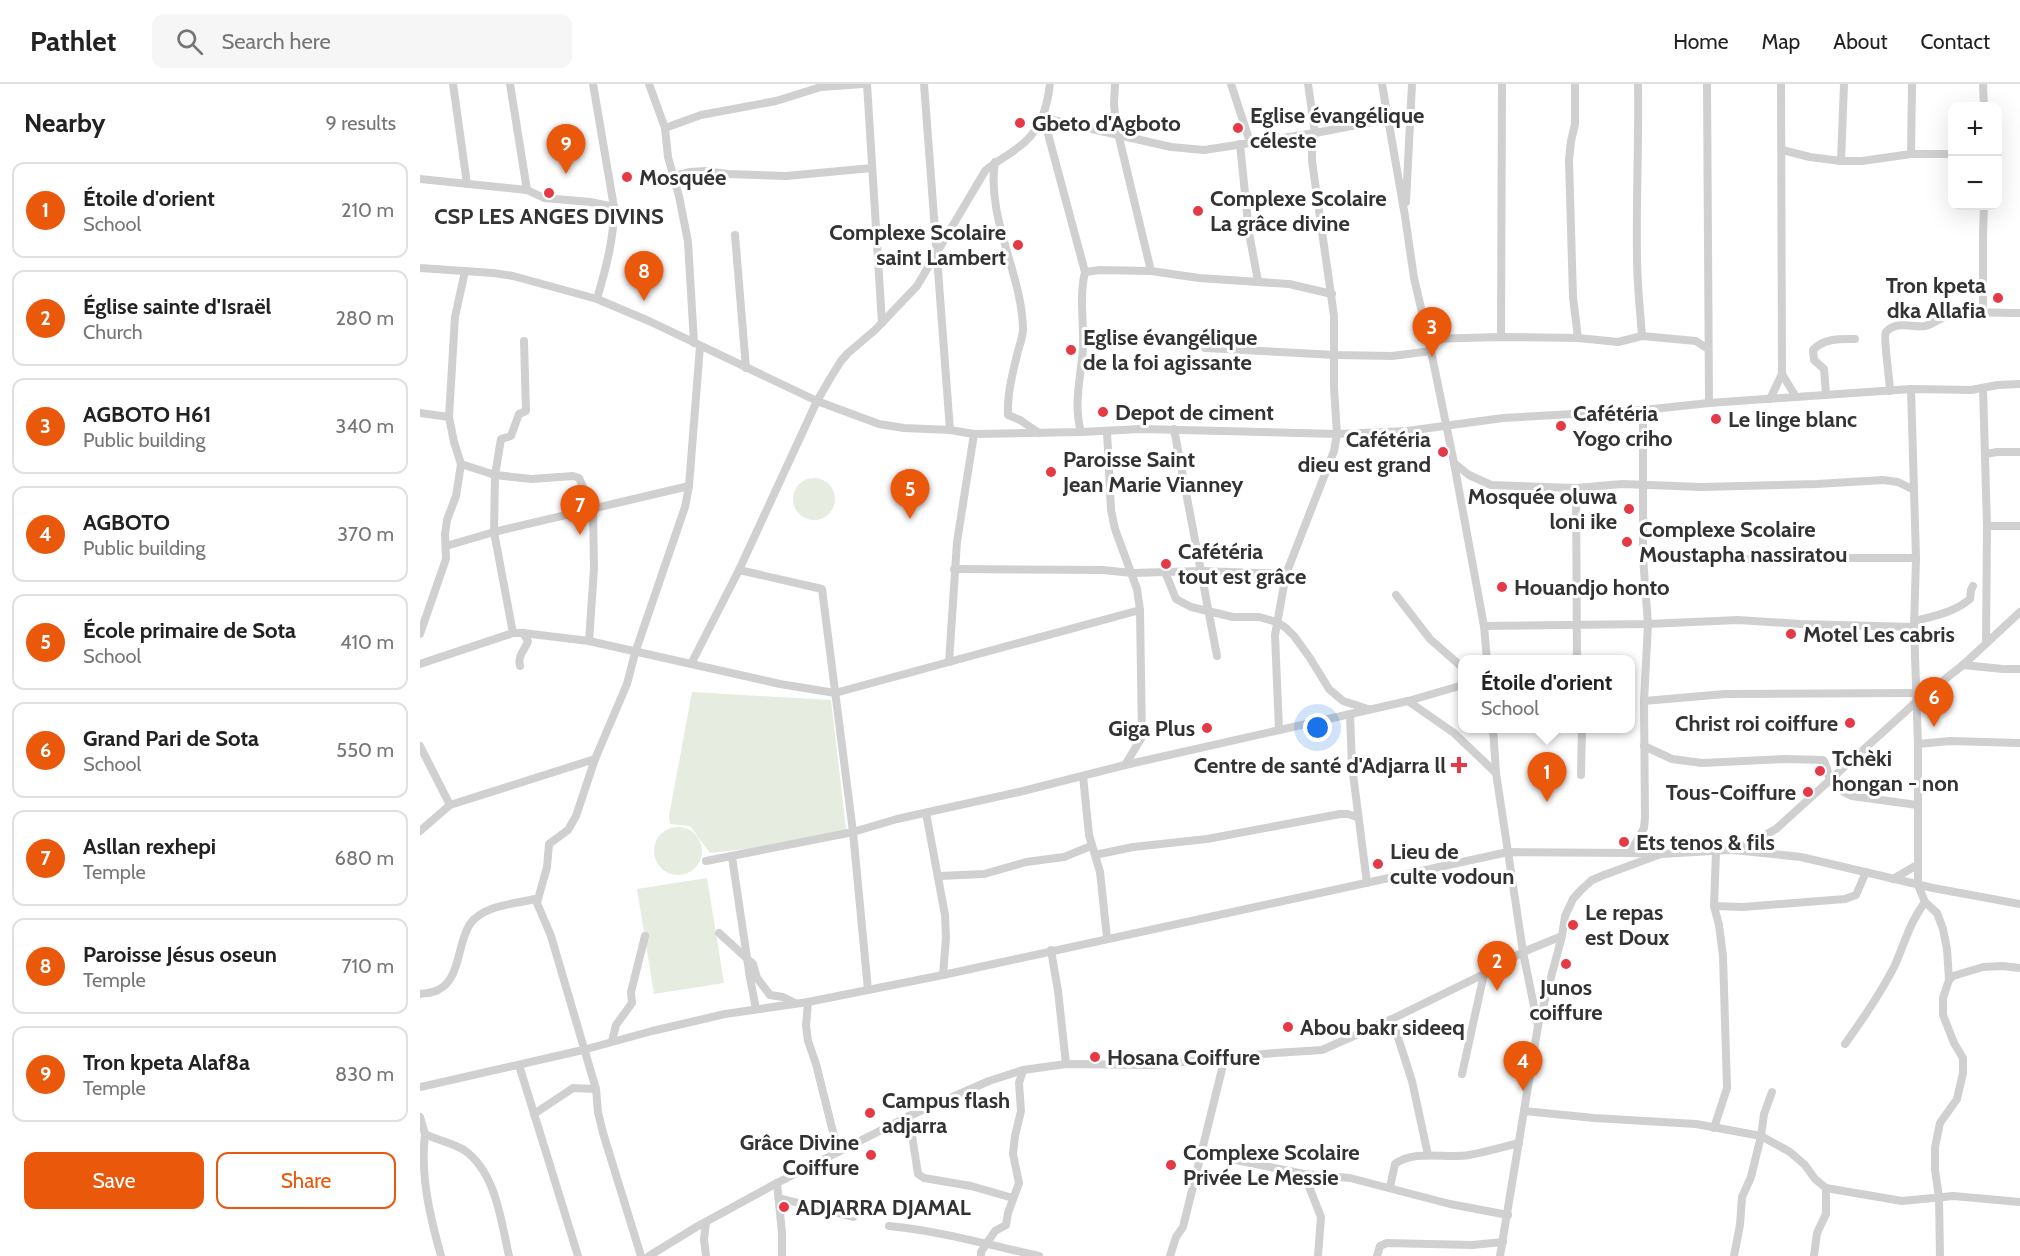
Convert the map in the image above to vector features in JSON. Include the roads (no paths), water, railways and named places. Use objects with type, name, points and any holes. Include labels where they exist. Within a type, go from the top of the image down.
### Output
[{"type":"street","points":[[453,84],[466,184]]},
{"type":"street","points":[[510,84],[527,190]]},
{"type":"street","points":[[593,84],[614,207],[614,228],[610,250],[597,299]]},
{"type":"street","points":[[537,903],[547,867],[549,844],[568,830],[627,684],[635,652],[685,507],[689,486],[697,345],[688,242],[668,157],[665,128],[649,84]]},
{"type":"street","points":[[665,128],[701,115],[776,101],[821,85],[865,84],[882,323]]},
{"type":"street","points":[[924,84],[950,430]]},
{"type":"street","points":[[1042,84],[1050,88],[1046,119],[1048,134],[1085,272],[1082,285],[1083,346],[1077,412],[1081,432]]},
{"type":"street","points":[[1115,84],[1114,104],[1118,134],[1152,271]]},
{"type":"street","points":[[1231,84],[1250,142]]},
{"type":"street","points":[[1279,730],[1276,622],[1286,574],[1334,452],[1337,434],[1332,294],[1312,162],[1315,133],[1308,84]]},
{"type":"street","points":[[1382,84],[1414,278],[1454,463],[1484,626],[1487,655]]},
{"type":"street","points":[[1405,216],[1412,84]]},
{"type":"street","points":[[1501,337],[1502,84]]},
{"type":"street","points":[[1575,84],[1575,124],[1569,160],[1573,297],[1578,338]]},
{"type":"street","points":[[1638,84],[1637,260],[1642,336]]},
{"type":"street","points":[[1707,84],[1708,403]]},
{"type":"street","points":[[1770,399],[1782,374],[1781,84]]},
{"type":"street","points":[[1841,161],[1844,84]]},
{"type":"street","points":[[1911,154],[1912,84]]},
{"type":"street","points":[[1983,84],[1984,102]]},
{"type":"street","points":[[1046,119],[1171,147],[1204,150],[1388,119]]},
{"type":"street","points":[[691,664],[739,570],[818,401],[841,361],[917,286],[978,180],[995,162],[1025,143],[1046,119]]},
{"type":"street","points":[[1240,144],[1249,233],[1258,281]]},
{"type":"street","points":[[1782,150],[1841,161],[1862,161],[1911,154],[1948,154]]},
{"type":"street","points":[[995,162],[993,187],[996,207],[1019,302],[1023,331],[1014,369],[1008,415],[1039,433]]},
{"type":"street","points":[[674,176],[705,171],[786,176],[872,168]]},
{"type":"street","points":[[420,179],[527,190],[544,198],[590,202],[614,207]]},
{"type":"street","points":[[1983,313],[1984,210]]},
{"type":"street","points":[[735,236],[746,368]]},
{"type":"street","points":[[420,268],[513,276],[597,299],[649,321],[818,401],[879,424],[974,434],[1174,429],[1337,434],[1407,431],[1503,418],[1643,410],[1826,394],[1983,388],[2020,384]]},
{"type":"street","points":[[420,634],[446,559],[447,520],[456,496],[461,464],[448,417],[455,317],[465,271]]},
{"type":"street","points":[[1085,272],[1152,271],[1200,278],[1289,284],[1332,294]]},
{"type":"street","points":[[1890,391],[1884,345],[1886,331],[1899,325],[1922,326],[1949,315],[2020,314]]},
{"type":"street","points":[[1428,339],[1578,338],[1618,342],[1642,336],[1696,341],[1708,349]]},
{"type":"street","points":[[1826,394],[1824,369],[1814,360],[1813,350],[1817,345],[1833,339],[1855,339]]},
{"type":"street","points":[[513,633],[494,532],[495,475],[501,439],[511,436],[519,414],[526,411],[524,341]]},
{"type":"street","points":[[1205,348],[1392,356],[1431,351]]},
{"type":"street","points":[[1782,374],[1796,397]]},
{"type":"street","points":[[1983,388],[1987,526],[1986,644]]},
{"type":"street","points":[[1911,389],[1916,558],[1914,624],[1918,744],[1918,885],[1925,902],[1937,913],[1943,929],[1950,980]]},
{"type":"street","points":[[1630,853],[1645,824],[1644,701],[1648,624],[1643,558],[1643,410]]},
{"type":"street","points":[[420,413],[448,417]]},
{"type":"street","points":[[1174,429],[1217,656]]},
{"type":"street","points":[[1107,431],[1111,510],[1115,529],[1137,589],[1140,610],[1142,737],[1125,765]]},
{"type":"street","points":[[949,662],[954,569],[974,434]]},
{"type":"street","points":[[1986,454],[2020,452]]},
{"type":"street","points":[[1454,463],[1469,475],[1491,485],[1576,488],[1643,484],[1701,487],[1883,480],[1898,482],[1914,490]]},
{"type":"street","points":[[461,464],[495,475],[532,479],[573,476],[579,478],[593,508],[594,569],[590,641]]},
{"type":"street","points":[[446,546],[494,532],[689,486]]},
{"type":"street","points":[[1576,488],[1577,655]]},
{"type":"street","points":[[1987,526],[2020,526]]},
{"type":"street","points":[[1643,558],[1798,560],[1916,558]]},
{"type":"street","points":[[954,569],[1286,574]]},
{"type":"street","points":[[739,570],[822,589],[853,832],[868,990]]},
{"type":"street","points":[[1165,572],[1176,599],[1191,608],[1217,614],[1259,617],[1276,622],[1294,636],[1329,689],[1343,701],[1370,709]]},
{"type":"street","points":[[1484,626],[1648,624],[1738,620],[1800,624],[1914,624],[1963,604],[1970,599],[1973,586]]},
{"type":"street","points":[[1396,595],[1420,628],[1458,663]]},
{"type":"street","points":[[420,664],[513,633],[523,633],[590,641],[780,684],[836,693],[1140,610]]},
{"type":"street","points":[[420,1087],[756,1008],[808,1002],[943,975],[1508,852],[1661,854],[1729,850],[1749,844],[1776,829],[1916,697],[1964,664],[2020,612]]},
{"type":"street","points":[[520,666],[519,661],[528,641],[523,633]]},
{"type":"street","points":[[1964,664],[2020,669]]},
{"type":"street","points":[[706,861],[853,832],[897,819],[1125,765],[1408,701],[1458,686]]},
{"type":"street","points":[[1644,701],[1725,694],[1916,697]]},
{"type":"street","points":[[1408,701],[1461,739],[1496,773]]},
{"type":"street","points":[[1350,714],[1352,766],[1366,884]]},
{"type":"street","points":[[1493,733],[1496,773],[1523,952],[1538,1026]]},
{"type":"street","points":[[1581,775],[1582,733]]},
{"type":"street","points":[[1918,744],[1950,741],[2020,743]]},
{"type":"street","points":[[420,746],[450,805]]},
{"type":"street","points":[[1644,746],[1672,759],[1702,763],[1785,759],[1823,760],[1830,780],[1843,792],[1852,796],[1917,805]]},
{"type":"street","points":[[420,831],[450,805],[595,759]]},
{"type":"street","points":[[1083,776],[1091,846],[1100,872],[1107,938]]},
{"type":"street","points":[[926,813],[945,915],[943,975]]},
{"type":"street","points":[[1095,855],[1133,847],[1207,839],[1340,814],[1358,817]]},
{"type":"street","points":[[939,876],[984,874],[1026,862],[1064,857],[1091,846]]},
{"type":"street","points":[[1729,850],[1801,857],[1918,885],[2020,904]]},
{"type":"street","points":[[1714,1128],[1727,1088],[1723,956],[1714,906],[1716,852]]},
{"type":"street","points":[[1500,1256],[1538,1026],[1562,936],[1565,916],[1573,899],[1592,880],[1661,854]]},
{"type":"street","points":[[732,857],[756,1008]]},
{"type":"street","points":[[1893,879],[1917,865]]},
{"type":"street","points":[[1714,906],[1755,906],[1845,899],[1856,895],[1866,872]]},
{"type":"street","points":[[420,994],[439,990],[451,978],[470,924],[480,915],[496,908],[535,899],[551,936],[596,1089],[603,1133],[641,1256]]},
{"type":"street","points":[[1845,1044],[1869,1011],[1894,966],[1910,924],[1925,902]]},
{"type":"street","points":[[719,933],[753,964],[757,978],[770,995],[783,997],[795,1004]]},
{"type":"street","points":[[612,1041],[616,1025],[632,1003],[631,992],[645,936]]},
{"type":"street","points":[[649,1256],[777,1183],[909,1116],[989,1081],[1023,1070],[1066,1064],[1152,1065],[1322,1050],[1392,1019],[1484,974],[1523,952],[1562,936]]},
{"type":"street","points":[[1051,950],[1066,1064]]},
{"type":"street","points":[[1940,1256],[1935,1147],[1940,1123],[1957,1098],[1964,1058],[1954,1043],[1943,1015],[1943,998],[1953,976],[1983,967],[2020,968]]},
{"type":"street","points":[[1462,1074],[1484,974]]},
{"type":"street","points":[[808,1002],[806,1026],[808,1041],[838,1152]]},
{"type":"street","points":[[1392,1019],[1412,1082],[1428,1155]]},
{"type":"street","points":[[1170,1256],[1176,1238],[1183,1227],[1225,1057]]},
{"type":"street","points":[[519,1065],[578,1256]]},
{"type":"street","points":[[981,1256],[996,1231],[1006,1225],[1012,1198],[1019,1183],[1013,1154],[1021,1112],[1019,1083],[1023,1070]]},
{"type":"street","points":[[534,1114],[573,1088],[596,1089]]},
{"type":"street","points":[[1734,1256],[1742,1197],[1751,1177],[1764,1114],[1772,1092]]},
{"type":"street","points":[[1524,1111],[1696,1124],[1761,1136],[1790,1152],[1826,1188],[1902,1201],[1965,1196],[2020,1202]]},
{"type":"street","points":[[909,1116],[918,1174],[924,1178],[971,1186],[1012,1198]]},
{"type":"street","points":[[420,1117],[425,1134],[421,1160],[424,1185],[441,1256]]},
{"type":"street","points":[[425,1134],[462,1149],[476,1160],[492,1190],[508,1256]]},
{"type":"street","points":[[1390,1187],[1395,1164],[1401,1160],[1428,1155],[1468,1155],[1519,1143]]},
{"type":"street","points":[[1202,1153],[1304,1174],[1350,1178],[1450,1204],[1508,1215]]},
{"type":"street","points":[[1304,1174],[1321,1217],[1318,1256]]},
{"type":"street","points":[[777,1183],[782,1256]]},
{"type":"street","points":[[1814,1256],[1817,1233],[1826,1214],[1826,1188]]},
{"type":"street","points":[[779,1198],[853,1217]]},
{"type":"street","points":[[706,1222],[704,1239],[706,1256]]},
{"type":"street","points":[[889,1226],[914,1228],[987,1243],[1020,1254],[1039,1256]]},
{"type":"street","points":[[1377,1256],[1380,1246],[1387,1243],[1472,1245],[1503,1242]]},
{"type":"place","name":"Gbeto d'Agboto","points":[[1020,123]]},
{"type":"place","name":"Eglise évangélique céleste","points":[[1238,128]]},
{"type":"place","name":"Tron kpeta Alaf8a","points":[[566,174]]},
{"type":"place","name":"Mosquée","points":[[627,177]]},
{"type":"place","name":"CSP LES ANGES DIVINS","points":[[549,193]]},
{"type":"place","name":"Complexe Scolaire La grâce divine","points":[[1198,211]]},
{"type":"place","name":"Complexe Scolaire saint Lambert","points":[[1018,245]]},
{"type":"place","name":"Tron kpeta dka Allafia","points":[[1998,298]]},
{"type":"place","name":"Paroisse Jésus oseun","points":[[644,301]]},
{"type":"place","name":"Eglise évangélique de la foi agissante","points":[[1071,350]]},
{"type":"place","name":"AGBOTO H61","points":[[1432,357]]},
{"type":"place","name":"Depot de ciment","points":[[1103,412]]},
{"type":"place","name":"Le linge blanc","points":[[1716,419]]},
{"type":"place","name":"Cafétéria Yogo criho","points":[[1561,426]]},
{"type":"place","name":"Cafétéria dieu est grand","points":[[1443,452]]},
{"type":"place","name":"Paroisse Saint Jean Marie Vianney","points":[[1051,472]]},
{"type":"place","name":"Mosquée oluwa loni ike","points":[[1629,509]]},
{"type":"place","name":"École primaire de Sota","points":[[910,519]]},
{"type":"place","name":"Asllan rexhepi","points":[[580,535]]},
{"type":"place","name":"Complexe Scolaire Moustapha nassiratou","points":[[1627,542]]},
{"type":"place","name":"Cafétéria tout est grâce","points":[[1166,564]]},
{"type":"place","name":"Houandjo honto","points":[[1502,587]]},
{"type":"place","name":"Motel Les cabris","points":[[1791,634]]},
{"type":"place","name":"Christ roi coiffure","points":[[1850,723]]},
{"type":"place","name":"Grand Pari de Sota","points":[[1934,727]]},
{"type":"place","name":"Giga Plus","points":[[1207,728]]},
{"type":"place","name":"Centre de santé d'Adjarra ll","points":[[1459,765]]},
{"type":"place","name":"Tchèki hongan - non","points":[[1820,771]]},
{"type":"place","name":"Tous-Coiffure","points":[[1808,792]]},
{"type":"place","name":"Étoile d'orient","points":[[1547,802]]},
{"type":"place","name":"Ets tenos & fils","points":[[1624,842]]},
{"type":"place","name":"Lieu de culte vodoun","points":[[1378,864]]},
{"type":"place","name":"Le repas est Doux","points":[[1573,925]]},
{"type":"place","name":"Junos coiffure","points":[[1566,964]]},
{"type":"place","name":"Église sainte d'Israël","points":[[1497,991]]},
{"type":"place","name":"Abou bakr sideeq","points":[[1288,1027]]},
{"type":"place","name":"Hosana Coiffure","points":[[1095,1057]]},
{"type":"place","name":"AGBOTO","points":[[1523,1091]]},
{"type":"place","name":"Campus flash adjarra","points":[[870,1113]]},
{"type":"place","name":"Grâce Divine Coiffure","points":[[871,1155]]},
{"type":"place","name":"Complexe Scolaire Privée Le Messie","points":[[1171,1165]]},
{"type":"place","name":"ADJARRA DJAMAL","points":[[784,1207]]}]
